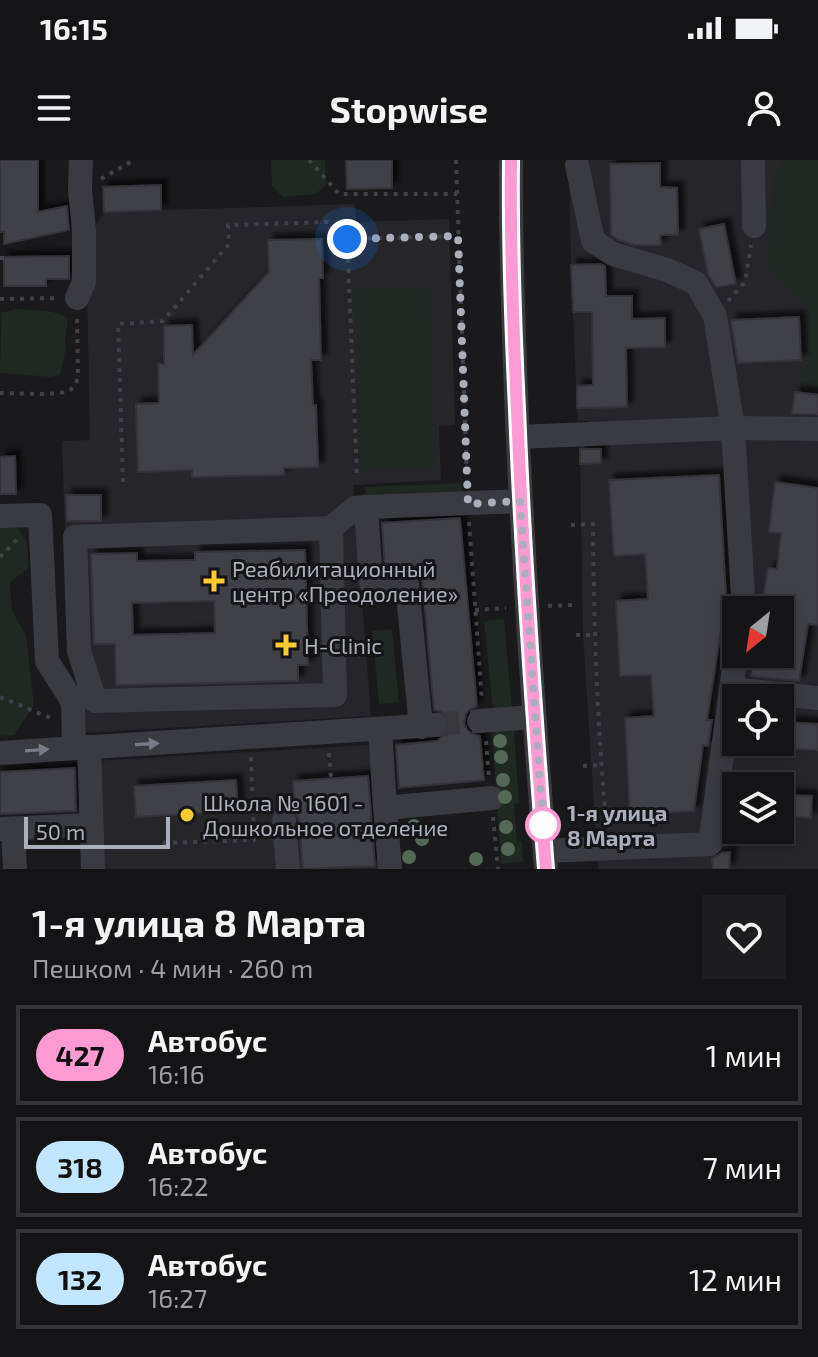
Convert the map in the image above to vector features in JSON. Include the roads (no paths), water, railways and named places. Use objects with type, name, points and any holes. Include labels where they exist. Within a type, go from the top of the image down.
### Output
[{"type":"street","points":[[77,298],[84,282],[81,160]]},
{"type":"street","points":[[511,160],[520,501],[546,860],[609,848],[710,844],[722,756]]},
{"type":"street","points":[[753,160],[754,226]]},
{"type":"street","points":[[577,165],[593,241],[613,254],[667,270],[696,283],[715,316],[733,428],[743,596]]},
{"type":"street","points":[[518,437],[733,428],[818,429]]},
{"type":"street","points":[[331,528],[335,695],[95,701],[79,651],[75,537],[331,528],[355,508],[520,501]]},
{"type":"street","points":[[0,753],[79,741],[328,740],[380,729],[428,726],[407,585],[371,583],[366,507]]},
{"type":"street","points":[[0,516],[40,515],[47,661],[73,702],[91,825],[93,869]]},
{"type":"street","points":[[324,695],[328,740]]},
{"type":"street","points":[[794,695],[818,698]]},
{"type":"street","points":[[481,721],[534,717]]},
{"type":"street","points":[[380,729],[390,869]]},
{"type":"street","points":[[385,808],[492,798]]},
{"type":"street","points":[[284,820],[288,869]]},
{"type":"street","points":[[15,869],[6,829],[91,825]]},
{"type":"tunnel","points":[[435,725],[479,721]]},
{"type":"place","name":"Реабилитационный центр «Преодоление»","points":[[214,581]]},
{"type":"place","name":"H-Clinic","points":[[286,645]]},
{"type":"place","name":"Школа № 1601 - Дошкольное отделение","points":[[187,815]]},
{"type":"place","name":"1-я улица 8 Марта","points":[[543,825]]}]
